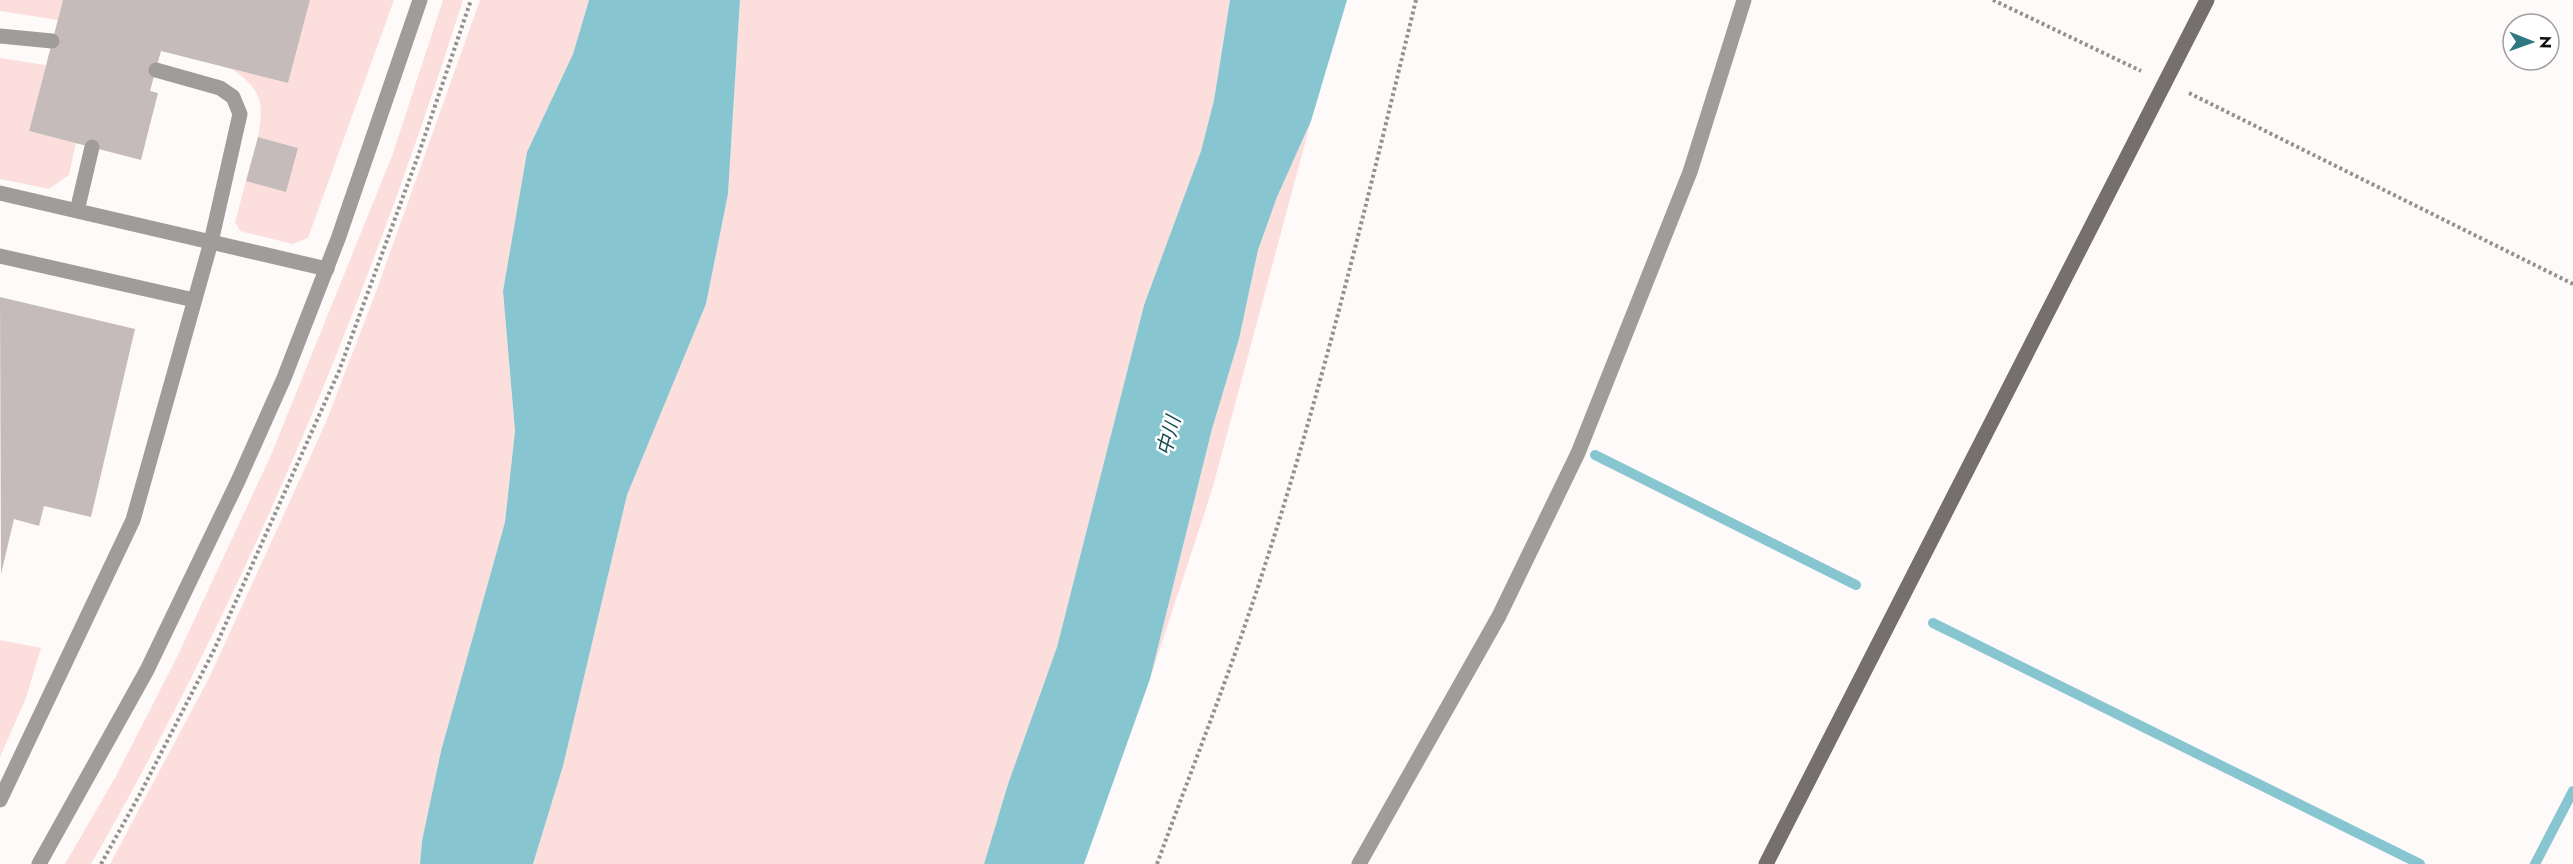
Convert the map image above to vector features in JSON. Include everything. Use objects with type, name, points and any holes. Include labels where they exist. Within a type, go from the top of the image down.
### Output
[{"type":"street","points":[[39,864],[93,769],[162,639],[284,378],[327,269],[420,0]]},
{"type":"street","points":[[1359,864],[1499,616],[1578,453],[1690,172],[1744,0]]},
{"type":"street","points":[[1766,864],[2207,0]]},
{"type":"street","points":[[0,36],[52,41]]},
{"type":"street","points":[[0,800],[133,520],[211,242],[240,114],[233,97],[220,88],[156,69]]},
{"type":"street","points":[[77,211],[92,147]]},
{"type":"street","points":[[0,193],[327,269]]},
{"type":"street","points":[[0,256],[194,300]]},
{"type":"path","points":[[101,864],[140,794],[214,650],[339,371],[418,156],[471,0]]},
{"type":"path","points":[[1157,864],[1265,566],[1301,446],[1376,168],[1416,0]]},
{"type":"path","points":[[1993,0],[2573,284]]},
{"type":"shaded area","points":[[0,0],[63,0],[58,20],[0,11]]},
{"type":"shaded area","points":[[310,0],[394,0],[308,238],[293,244],[240,231],[235,222],[246,181],[298,148],[258,137],[261,115],[258,98],[250,84],[232,69],[288,83]]},
{"type":"shaded area","points":[[443,0],[463,0],[426,112],[345,333],[253,550],[148,761],[91,864],[65,864],[116,776],[177,657],[271,455],[392,156]]},
{"type":"shaded area","points":[[480,0],[589,0],[573,54],[527,152],[503,291],[515,431],[505,522],[441,751],[422,841],[420,864],[110,864],[210,676],[326,422],[377,289]]},
{"type":"shaded area","points":[[740,0],[1230,0],[1214,100],[1201,151],[1144,305],[1057,647],[1008,784],[984,864],[533,864],[563,766],[627,495],[706,304],[728,194]]},
{"type":"shaded area","points":[[0,58],[46,65],[29,131],[76,143],[69,175],[49,189],[0,179]]},
{"type":"shaded area","points":[[1311,121],[1212,490],[1150,679],[1212,429],[1239,339],[1258,250],[1277,197]]},
{"type":"shaded area","points":[[0,640],[41,648],[26,698],[0,757]]},
{"type":"water","points":[[589,0],[740,0],[728,194],[706,304],[627,495],[563,766],[533,864],[420,864],[422,841],[441,751],[505,522],[515,431],[503,291],[527,152],[573,54]]},
{"type":"water","name":"中川","points":[[1230,0],[1347,0],[1311,121],[1277,197],[1258,250],[1239,339],[1212,429],[1150,679],[1084,864],[984,864],[1008,784],[1057,647],[1144,305],[1201,151],[1214,100]]},
{"type":"building","points":[[63,0],[310,0],[288,83],[161,51],[150,91],[158,93],[141,160],[29,131]]},
{"type":"building","points":[[258,137],[298,148],[286,192],[246,181]]},
{"type":"building","points":[[0,297],[135,329],[91,517],[44,506],[39,526],[14,519],[1,574]]},
{"type":"waterway","points":[[1595,455],[1856,585]]},
{"type":"waterway","points":[[1933,623],[2420,864]]},
{"type":"waterway","points":[[2535,864],[2573,791]]}]
